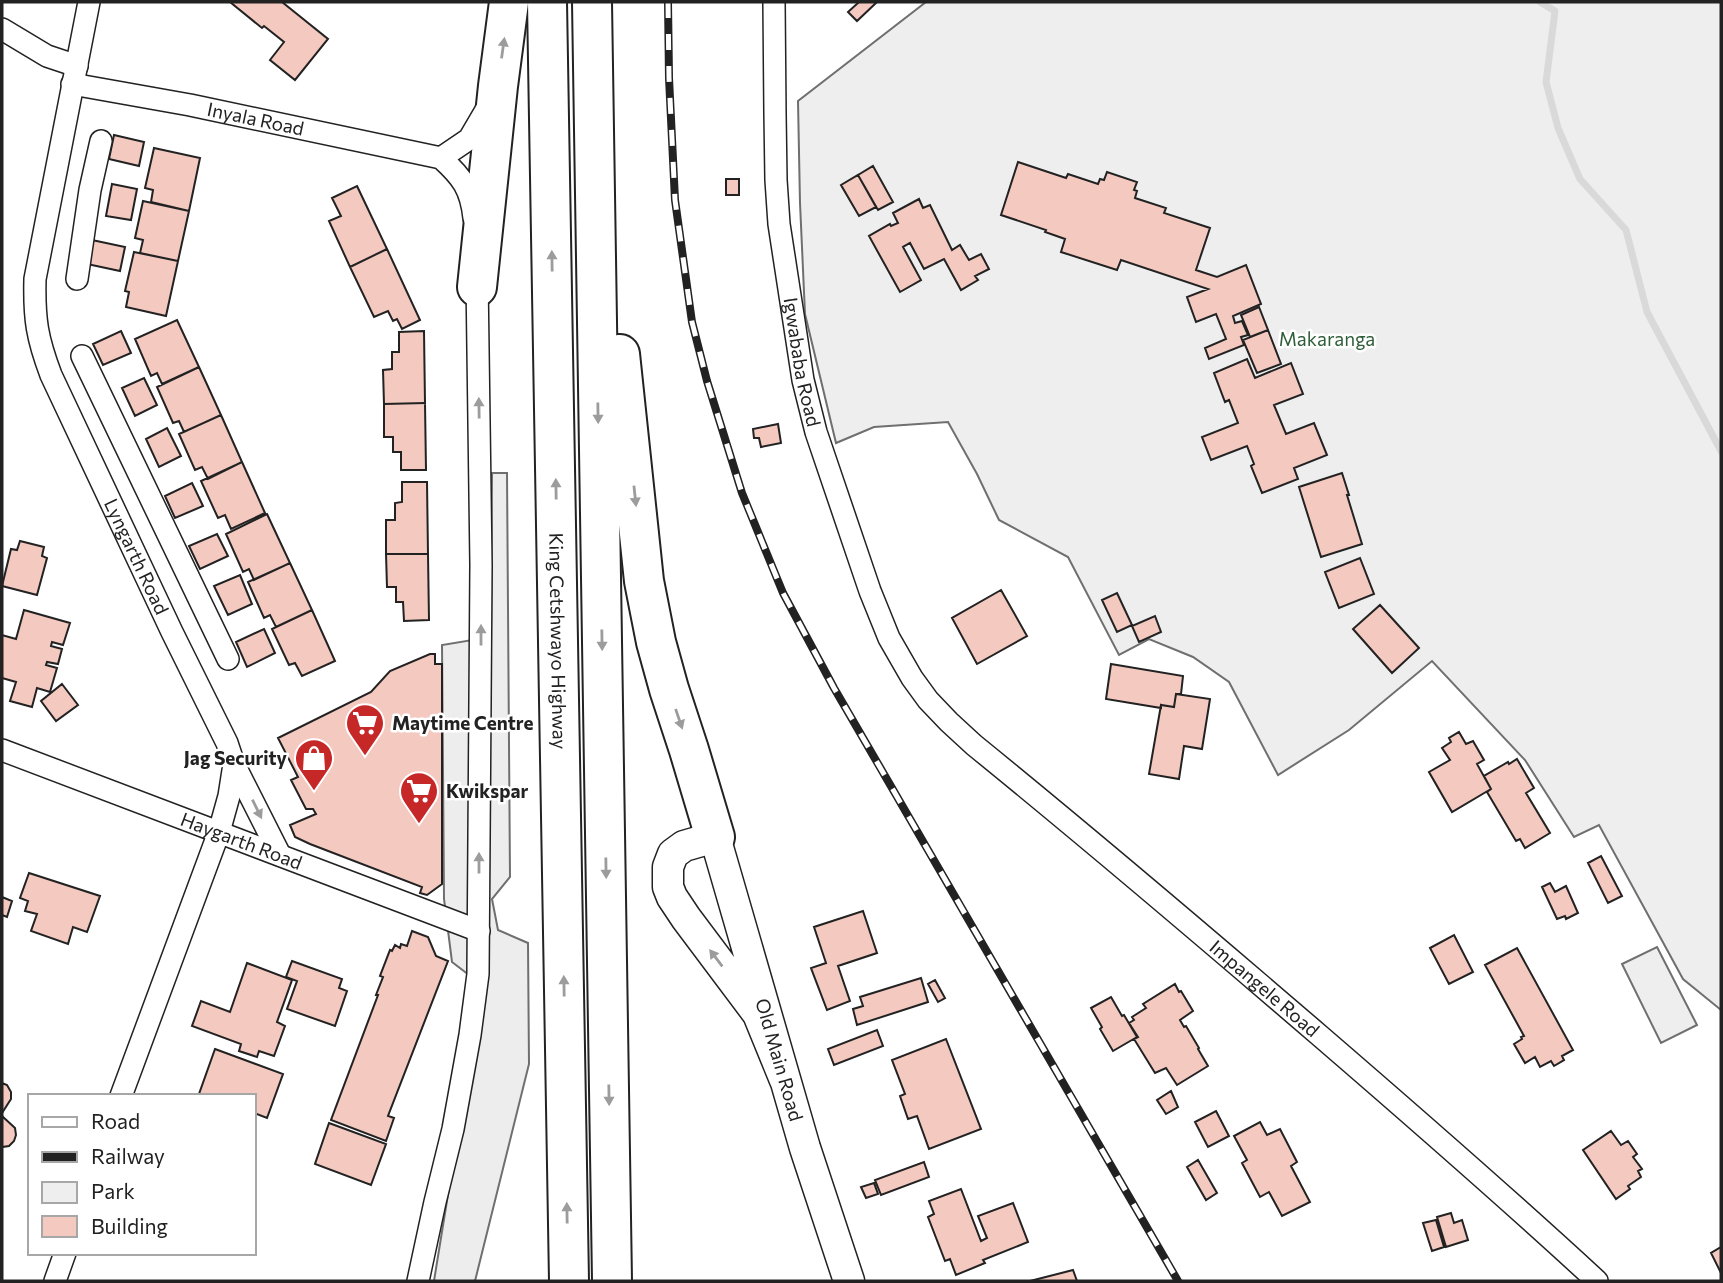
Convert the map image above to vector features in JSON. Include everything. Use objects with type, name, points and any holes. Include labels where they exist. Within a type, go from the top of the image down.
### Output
[{"type":"highway","points":[[477,286],[509,2]]},
{"type":"highway","name":"King Cetshwayo Highway","points":[[547,2],[569,1281]]},
{"type":"highway","points":[[592,2],[612,1281]]},
{"type":"highway","points":[[593,62],[644,581],[662,666],[715,837]]},
{"type":"street","name":"Lyngarth Road","points":[[89,2],[35,279],[36,328],[43,354],[82,441],[227,743],[234,764],[280,855]]},
{"type":"street","name":"Igwababa Road","points":[[774,2],[775,141],[779,224],[803,380],[816,432],[870,591],[889,638],[928,700]]},
{"type":"street","name":"Inyala Road","points":[[2,29],[74,75],[190,105],[441,158]]},
{"type":"street","points":[[418,1281],[453,1129],[470,1035],[478,974],[479,931],[481,565],[475,231],[473,204],[463,180],[441,158],[474,133],[498,86]]},
{"type":"street","points":[[77,279],[90,190],[101,141]]},
{"type":"street","points":[[53,182],[90,190]]},
{"type":"street","points":[[82,356],[228,659]]},
{"type":"street","points":[[82,441],[115,424]]},
{"type":"street","name":"Impangele Road","points":[[928,700],[974,745],[1167,904],[1408,1112],[1597,1281]]},
{"type":"street","name":"Haygarth Road","points":[[2,750],[479,931]]},
{"type":"street","points":[[122,1094],[219,832],[234,764]]},
{"type":"street","points":[[715,837],[684,846],[673,854],[668,867],[668,887],[686,918],[758,1014],[785,1080]]},
{"type":"street","name":"Old Main Road","points":[[715,837],[785,1080],[849,1281]]},
{"type":"street","points":[[55,1281],[64,1255]]},
{"type":"green space","name":"Makaranga","points":[[926,2],[1721,2],[1721,1010],[1683,979],[1599,825],[1574,837],[1525,760],[1432,661],[1349,730],[1278,775],[1229,682],[1193,657],[1149,639],[1119,655],[1068,557],[999,520],[948,422],[874,427],[836,443],[805,314],[798,101]]},
{"type":"green space","points":[[1657,947],[1697,1025],[1661,1043],[1622,964]]},
{"type":"shaded area","points":[[492,473],[507,473],[510,877],[492,899],[498,930],[528,943],[529,1064],[475,1281],[434,1281],[482,985],[452,962],[444,899],[442,645],[491,637]]},
{"type":"building","points":[[230,2],[282,2],[328,39],[295,80],[270,60],[284,42]]},
{"type":"building","points":[[859,2],[877,2],[857,21],[848,12]]},
{"type":"building","points":[[114,135],[144,142],[139,166],[109,159]]},
{"type":"building","points":[[154,148],[200,158],[189,211],[151,202],[153,190],[145,188]]},
{"type":"building","points":[[1018,162],[1066,178],[1068,174],[1098,184],[1100,179],[1104,180],[1107,172],[1137,182],[1135,198],[1166,208],[1164,213],[1210,228],[1196,270],[1217,277],[1246,265],[1261,304],[1233,316],[1235,323],[1242,321],[1248,335],[1241,337],[1244,345],[1209,359],[1205,348],[1226,339],[1216,314],[1196,322],[1187,297],[1208,289],[1121,260],[1117,270],[1061,252],[1065,239],[1001,215]]},
{"type":"building","points":[[873,166],[893,202],[878,210],[858,175]]},
{"type":"building","points":[[858,175],[876,207],[859,216],[841,185]]},
{"type":"building","points":[[726,179],[739,179],[739,195],[726,195]]},
{"type":"building","points":[[112,184],[137,189],[131,220],[106,216]]},
{"type":"building","points":[[357,186],[387,249],[350,267],[329,221],[341,216],[332,198]]},
{"type":"building","points":[[919,199],[923,208],[930,205],[952,250],[960,245],[969,260],[981,254],[989,269],[975,276],[978,280],[961,290],[944,259],[924,269],[910,243],[903,247],[921,280],[900,292],[869,236],[890,224],[891,226],[898,223],[893,213]]},
{"type":"building","points":[[143,201],[189,211],[178,261],[140,253],[143,240],[135,238]]},
{"type":"building","points":[[92,240],[125,247],[120,271],[87,264]]},
{"type":"building","points":[[387,249],[420,320],[402,329],[397,319],[393,321],[388,311],[374,317],[350,267]]},
{"type":"building","points":[[134,252],[178,261],[166,316],[126,307],[129,292],[125,291]]},
{"type":"building","points":[[1259,307],[1268,330],[1250,337],[1241,315]]},
{"type":"building","points":[[177,320],[199,367],[162,384],[157,373],[151,376],[135,339]]},
{"type":"building","points":[[1268,330],[1281,364],[1257,373],[1243,340]]},
{"type":"building","points":[[121,331],[131,353],[103,365],[93,344]]},
{"type":"building","points":[[424,331],[425,403],[384,404],[383,370],[392,369],[392,352],[399,352],[399,332]]},
{"type":"building","points":[[1247,359],[1255,378],[1291,363],[1303,394],[1274,405],[1286,434],[1314,423],[1327,455],[1294,468],[1298,479],[1262,493],[1251,466],[1254,464],[1247,446],[1211,460],[1202,437],[1238,423],[1229,400],[1225,402],[1214,373]]},
{"type":"building","points":[[199,367],[221,415],[184,432],[179,421],[173,423],[157,387]]},
{"type":"building","points":[[144,378],[157,405],[135,416],[122,388]]},
{"type":"building","points":[[425,403],[426,470],[401,470],[401,452],[393,452],[393,437],[384,437],[384,404]]},
{"type":"building","points":[[221,415],[242,462],[208,479],[202,467],[195,470],[179,434]]},
{"type":"building","points":[[778,424],[781,443],[761,447],[759,438],[754,438],[753,429]]},
{"type":"building","points":[[167,428],[181,456],[159,467],[146,439]]},
{"type":"building","points":[[242,462],[265,513],[231,529],[225,515],[218,518],[201,481]]},
{"type":"building","points":[[1342,473],[1362,544],[1321,557],[1299,487]]},
{"type":"building","points":[[402,482],[427,482],[428,554],[386,554],[386,520],[395,520],[395,503],[402,502]]},
{"type":"building","points":[[192,483],[203,506],[175,518],[165,496]]},
{"type":"building","points":[[267,514],[290,563],[254,580],[249,569],[243,572],[226,534]]},
{"type":"building","points":[[217,534],[228,556],[200,569],[189,546]]},
{"type":"building","points":[[20,541],[44,547],[42,556],[47,558],[37,595],[2,586],[11,549],[17,550]]},
{"type":"building","points":[[386,554],[428,554],[429,620],[404,621],[403,602],[396,602],[396,587],[387,587]]},
{"type":"building","points":[[1360,558],[1374,594],[1339,608],[1325,572]]},
{"type":"building","points":[[290,563],[312,610],[276,627],[270,615],[264,618],[248,582]]},
{"type":"building","points":[[240,575],[252,604],[228,615],[214,586]]},
{"type":"building","points":[[1001,590],[1027,636],[977,664],[952,618]]},
{"type":"building","points":[[1117,593],[1132,625],[1117,632],[1102,600]]},
{"type":"building","points":[[1380,605],[1419,648],[1392,673],[1353,629]]},
{"type":"building","points":[[24,610],[70,623],[63,645],[52,642],[51,646],[62,649],[58,664],[47,662],[46,665],[57,668],[50,692],[37,688],[32,707],[10,701],[16,682],[2,678],[2,635],[16,639]]},
{"type":"building","points":[[312,610],[335,661],[302,676],[295,663],[289,665],[272,629]]},
{"type":"building","points":[[1155,616],[1161,632],[1139,642],[1132,626]]},
{"type":"building","points":[[264,629],[275,653],[247,667],[236,642]]},
{"type":"building","name":"Maytime Centre","points":[[435,654],[435,664],[442,664],[442,884],[427,895],[420,893],[422,887],[295,837],[290,825],[316,814],[313,809],[306,809],[291,780],[298,777],[278,738],[371,692],[390,671]]},
{"type":"building","points":[[1111,664],[1183,676],[1181,694],[1176,694],[1174,707],[1161,705],[1161,708],[1106,699]]},
{"type":"building","points":[[62,684],[78,705],[56,721],[41,701]]},
{"type":"building","points":[[1176,694],[1210,699],[1202,749],[1184,746],[1179,779],[1149,774],[1161,705],[1174,707]]},
{"type":"building","points":[[1459,732],[1466,744],[1473,741],[1484,760],[1477,764],[1491,789],[1452,812],[1429,772],[1450,760],[1442,748],[1451,742],[1449,738]]},
{"type":"building","points":[[1517,759],[1534,788],[1526,793],[1550,833],[1525,848],[1520,839],[1516,841],[1487,792],[1491,789],[1484,776]]},
{"type":"building","points":[[1601,856],[1622,896],[1608,903],[1588,863]]},
{"type":"building","points":[[29,873],[100,896],[87,932],[73,927],[68,944],[31,931],[37,914],[25,911],[28,901],[20,898]]},
{"type":"building","points":[[1550,883],[1555,892],[1566,886],[1578,913],[1566,919],[1565,916],[1557,919],[1542,887]]},
{"type":"building","points":[[2,897],[12,901],[7,917],[2,915]]},
{"type":"building","points":[[863,911],[877,953],[838,966],[850,1001],[827,1010],[811,968],[826,963],[814,927]]},
{"type":"building","points":[[412,931],[428,937],[436,956],[448,961],[388,1116],[394,1118],[386,1141],[331,1120],[378,995],[383,977],[380,976],[390,950],[392,951],[395,945],[400,948],[401,944],[407,946]]},
{"type":"building","points":[[1454,935],[1473,972],[1449,984],[1430,948]]},
{"type":"building","points":[[1517,948],[1573,1050],[1562,1056],[1564,1060],[1554,1066],[1551,1061],[1540,1067],[1535,1057],[1525,1063],[1514,1044],[1524,1036],[1485,965]]},
{"type":"building","points":[[292,961],[342,979],[339,988],[347,991],[335,1026],[287,1009],[297,981],[286,977]]},
{"type":"building","points":[[247,963],[292,980],[277,1022],[285,1026],[274,1056],[259,1051],[257,1057],[239,1051],[241,1044],[192,1026],[201,1001],[230,1012]]},
{"type":"building","points":[[921,978],[928,1002],[857,1025],[853,1009],[863,1006],[860,997]]},
{"type":"building","points":[[935,980],[945,998],[938,1002],[928,984]]},
{"type":"building","points":[[1175,984],[1193,1011],[1180,1020],[1208,1066],[1177,1085],[1166,1068],[1155,1073],[1134,1039],[1138,1037],[1129,1023],[1134,1020],[1132,1017],[1146,1008],[1143,1004]]},
{"type":"building","points":[[1111,997],[1137,1037],[1113,1051],[1091,1008]]},
{"type":"building","points":[[877,1030],[883,1046],[834,1065],[828,1049]]},
{"type":"building","points":[[946,1039],[981,1129],[929,1149],[917,1116],[908,1119],[900,1096],[905,1094],[892,1060]]},
{"type":"building","points":[[215,1049],[283,1074],[267,1118],[256,1114],[256,1094],[199,1094]]},
{"type":"building","points":[[2,1083],[7,1085],[11,1092],[11,1099],[2,1113]]},
{"type":"building","points":[[1171,1091],[1178,1107],[1166,1114],[1157,1100]]},
{"type":"building","points":[[1216,1111],[1229,1136],[1208,1147],[1195,1122]]},
{"type":"building","points":[[2,1116],[15,1128],[16,1135],[9,1146],[2,1147]]},
{"type":"building","points":[[1260,1122],[1267,1135],[1280,1129],[1297,1162],[1291,1166],[1310,1202],[1282,1216],[1269,1192],[1260,1197],[1242,1163],[1247,1160],[1234,1136]]},
{"type":"building","points":[[329,1123],[386,1144],[371,1185],[315,1164]]},
{"type":"building","points":[[1611,1131],[1621,1145],[1628,1141],[1637,1154],[1633,1157],[1642,1169],[1638,1171],[1641,1177],[1616,1199],[1583,1150]]},
{"type":"building","points":[[1198,1160],[1217,1193],[1206,1200],[1187,1167]]},
{"type":"building","points":[[924,1162],[929,1177],[881,1195],[875,1180]]},
{"type":"building","points":[[874,1183],[878,1194],[866,1198],[861,1187]]},
{"type":"building","points":[[961,1189],[981,1241],[987,1238],[978,1216],[1013,1203],[1028,1242],[983,1260],[985,1263],[956,1275],[950,1259],[945,1261],[928,1217],[934,1214],[929,1201]]},
{"type":"building","points":[[1451,1213],[1454,1223],[1462,1220],[1468,1240],[1446,1247],[1437,1217]]},
{"type":"building","points":[[1436,1220],[1444,1247],[1432,1251],[1423,1223]]},
{"type":"building","points":[[1721,1247],[1721,1273],[1711,1253]]},
{"type":"building","points":[[1073,1270],[1077,1281],[1030,1281]]},
{"type":"waterway","points":[[1540,2],[1555,11],[1546,82],[1558,128],[1580,179],[1626,230],[1647,312],[1721,451]]},
{"type":"railway","points":[[668,2],[675,200],[692,322],[707,381],[742,493],[783,593],[834,688],[1178,1281]]},
{"type":"place","name":"Maytime Centre","points":[[365,757]]},
{"type":"place","name":"Jag Security","points":[[314,792]]},
{"type":"place","name":"Kwikspar","points":[[419,825]]}]
